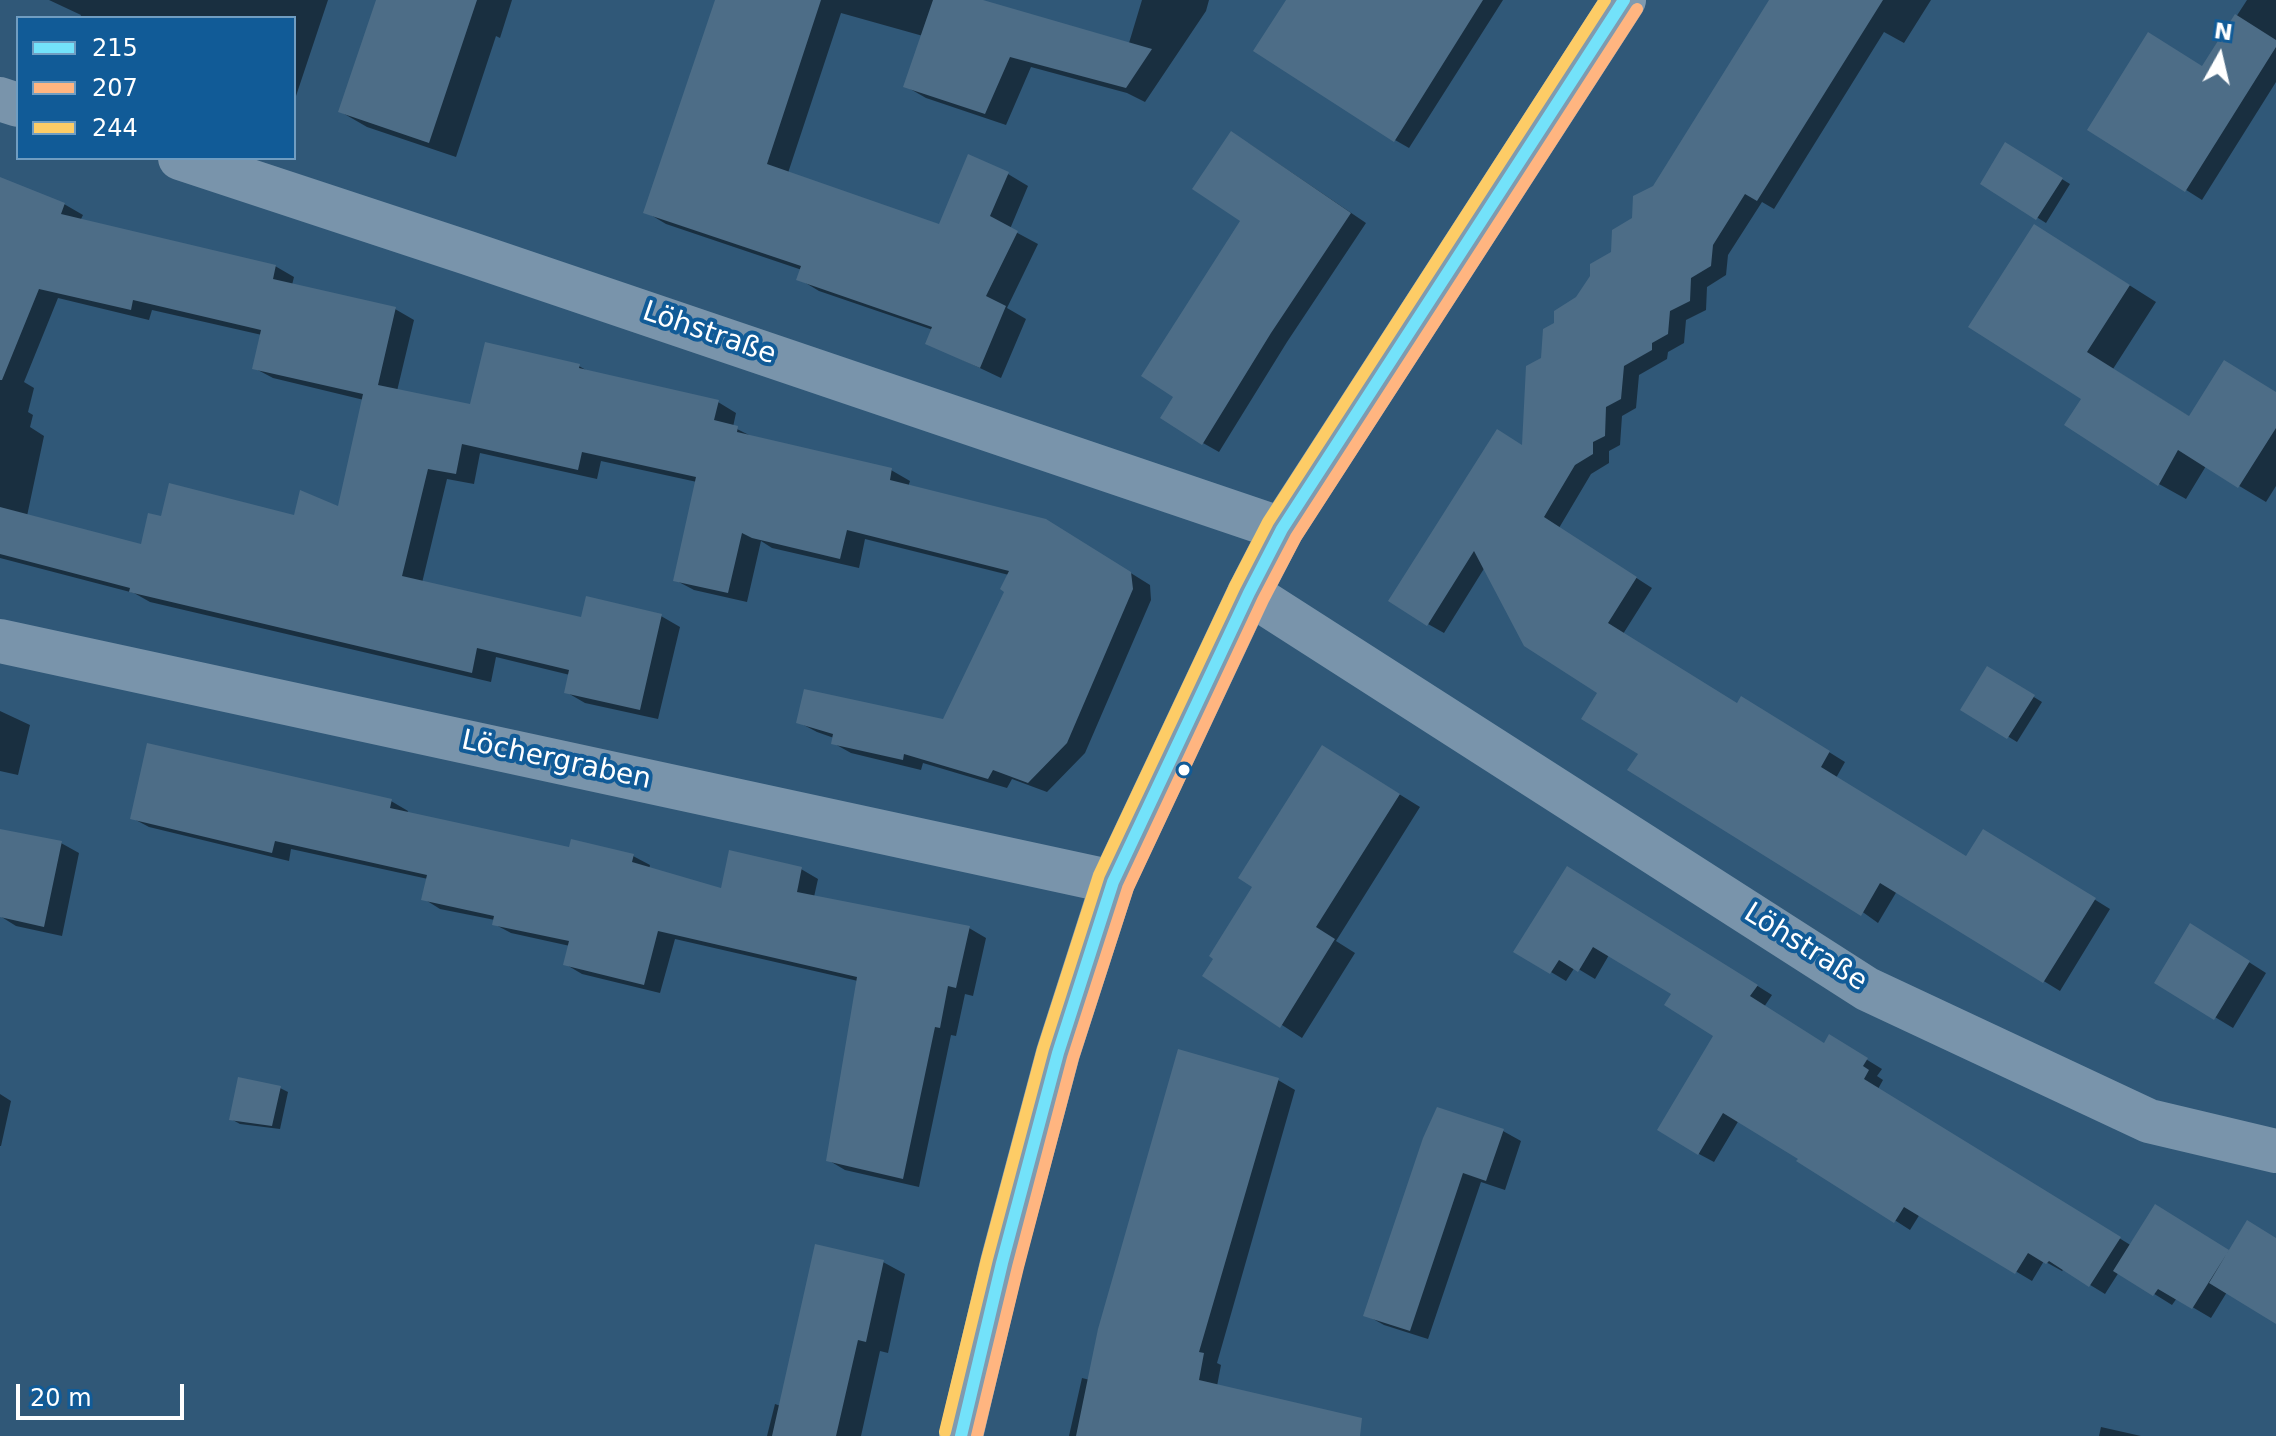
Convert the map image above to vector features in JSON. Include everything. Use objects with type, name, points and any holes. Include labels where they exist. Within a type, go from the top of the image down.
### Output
[{"type":"main road","points":[[961,1436],[1002,1263],[1058,1053],[1113,882],[1282,529],[1624,0]]},
{"type":"street","name":"Löhstraße","points":[[186,160],[1282,529]]},
{"type":"street","name":"Löhstraße","points":[[1249,593],[1867,989],[2149,1121],[2276,1151]]},
{"type":"street","name":"Löchergraben","points":[[0,641],[1113,882]]},
{"type":"building","points":[[376,0],[477,0],[429,143],[338,112]]},
{"type":"building","points":[[715,0],[821,0],[767,164],[939,224],[968,154],[1009,172],[990,216],[1018,231],[986,296],[1006,306],[980,368],[925,344],[932,327],[796,280],[801,266],[643,213]]},
{"type":"building","points":[[933,0],[983,0],[1152,49],[1126,88],[1010,57],[985,114],[903,87]]},
{"type":"building","points":[[1286,0],[1483,0],[1394,142],[1253,51]]},
{"type":"building","points":[[1769,0],[1883,0],[1757,201],[1745,194],[1713,245],[1711,266],[1691,278],[1690,301],[1670,311],[1668,334],[1652,343],[1652,350],[1624,366],[1621,399],[1606,407],[1605,436],[1593,442],[1593,454],[1575,465],[1544,517],[1637,577],[1608,623],[1737,703],[1741,696],[1830,751],[1821,767],[1966,856],[1983,829],[2096,898],[2043,983],[1880,883],[1861,916],[1627,770],[1638,754],[1581,719],[1597,693],[1524,646],[1474,551],[1427,626],[1388,601],[1497,429],[1522,445],[1526,366],[1541,358],[1543,329],[1554,323],[1554,311],[1576,297],[1590,276],[1590,264],[1611,252],[1612,230],[1632,218],[1633,196],[1653,186]]},
{"type":"building","points":[[2235,14],[2276,40],[2276,47],[2185,192],[2087,130],[2148,32],[2202,66]]},
{"type":"building","points":[[1231,131],[1351,213],[1271,333],[1202,445],[1160,418],[1173,397],[1141,376],[1240,221],[1192,189]]},
{"type":"building","points":[[2005,142],[2063,178],[2036,220],[1980,184]]},
{"type":"building","points":[[0,177],[65,203],[61,214],[276,265],[273,279],[396,307],[378,385],[470,404],[485,342],[580,364],[579,368],[719,400],[714,420],[738,426],[737,432],[892,468],[890,480],[1046,519],[1131,572],[1133,589],[1067,743],[1028,783],[993,770],[988,779],[904,754],[903,760],[831,744],[833,734],[796,723],[804,689],[943,719],[1004,592],[1000,589],[1009,571],[847,530],[840,559],[742,533],[728,593],[673,581],[696,477],[582,452],[578,470],[462,444],[456,474],[428,469],[402,576],[581,617],[586,596],[662,614],[640,710],[564,693],[569,670],[477,648],[472,673],[129,592],[130,588],[0,554],[0,507],[141,544],[148,513],[161,516],[169,483],[294,515],[300,490],[338,506],[363,394],[252,369],[261,330],[133,300],[131,310],[39,289],[0,380]]},
{"type":"building","points":[[2034,224],[2130,285],[2087,352],[2189,416],[2224,360],[2276,392],[2276,428],[2238,488],[2178,450],[2158,486],[2064,425],[2081,399],[1968,327]]},
{"type":"building","points":[[1987,666],[2035,695],[2007,739],[1960,710]]},
{"type":"building","points":[[147,743],[392,799],[390,808],[569,847],[571,839],[634,854],[632,862],[721,888],[729,850],[802,867],[797,892],[970,926],[956,988],[948,986],[940,1028],[935,1027],[903,1179],[826,1161],[857,977],[658,931],[644,985],[563,965],[569,941],[492,925],[494,916],[421,900],[427,875],[275,841],[272,853],[130,819]]},
{"type":"building","points":[[1322,745],[1400,794],[1316,927],[1335,939],[1280,1028],[1202,976],[1213,959],[1209,956],[1252,887],[1238,878]]},
{"type":"building","points":[[0,829],[62,841],[44,927],[0,917]]},
{"type":"building","points":[[1567,866],[1758,985],[1750,996],[1824,1043],[1829,1034],[1868,1058],[1863,1066],[1869,1070],[1864,1079],[2121,1237],[2089,1287],[2049,1261],[2046,1264],[2028,1253],[2015,1274],[1904,1207],[1894,1223],[1723,1113],[1698,1155],[1657,1130],[1713,1036],[1664,1005],[1671,994],[1593,947],[1578,972],[1559,960],[1550,974],[1513,952]]},
{"type":"building","points":[[2190,923],[2250,961],[2214,1020],[2154,983]]},
{"type":"building","points":[[1178,1049],[1279,1078],[1199,1352],[1204,1353],[1199,1380],[1362,1418],[1360,1436],[1076,1436],[1098,1329]]},
{"type":"building","points":[[238,1077],[281,1086],[272,1126],[229,1120]]},
{"type":"building","points":[[1437,1107],[1504,1129],[1486,1181],[1463,1173],[1410,1331],[1363,1316],[1423,1138]]},
{"type":"building","points":[[2155,1204],[2229,1250],[2192,1309],[2158,1289],[2153,1296],[2113,1271]]},
{"type":"building","points":[[2247,1220],[2276,1238],[2276,1324],[2209,1283]]},
{"type":"building","points":[[815,1244],[884,1260],[866,1342],[858,1340],[836,1436],[772,1436]]},
{"type":"transit line","name":"244","points":[[945,1432],[1043,1049],[1099,875],[1268,522],[1605,0]]},
{"type":"transit line","name":"215","points":[[961,1436],[1002,1263],[1058,1053],[1113,882],[1282,529],[1624,0]]},
{"type":"transit line","name":"207","points":[[977,1436],[1073,1058],[1128,888],[1263,600],[1296,537],[1637,9]]}]
